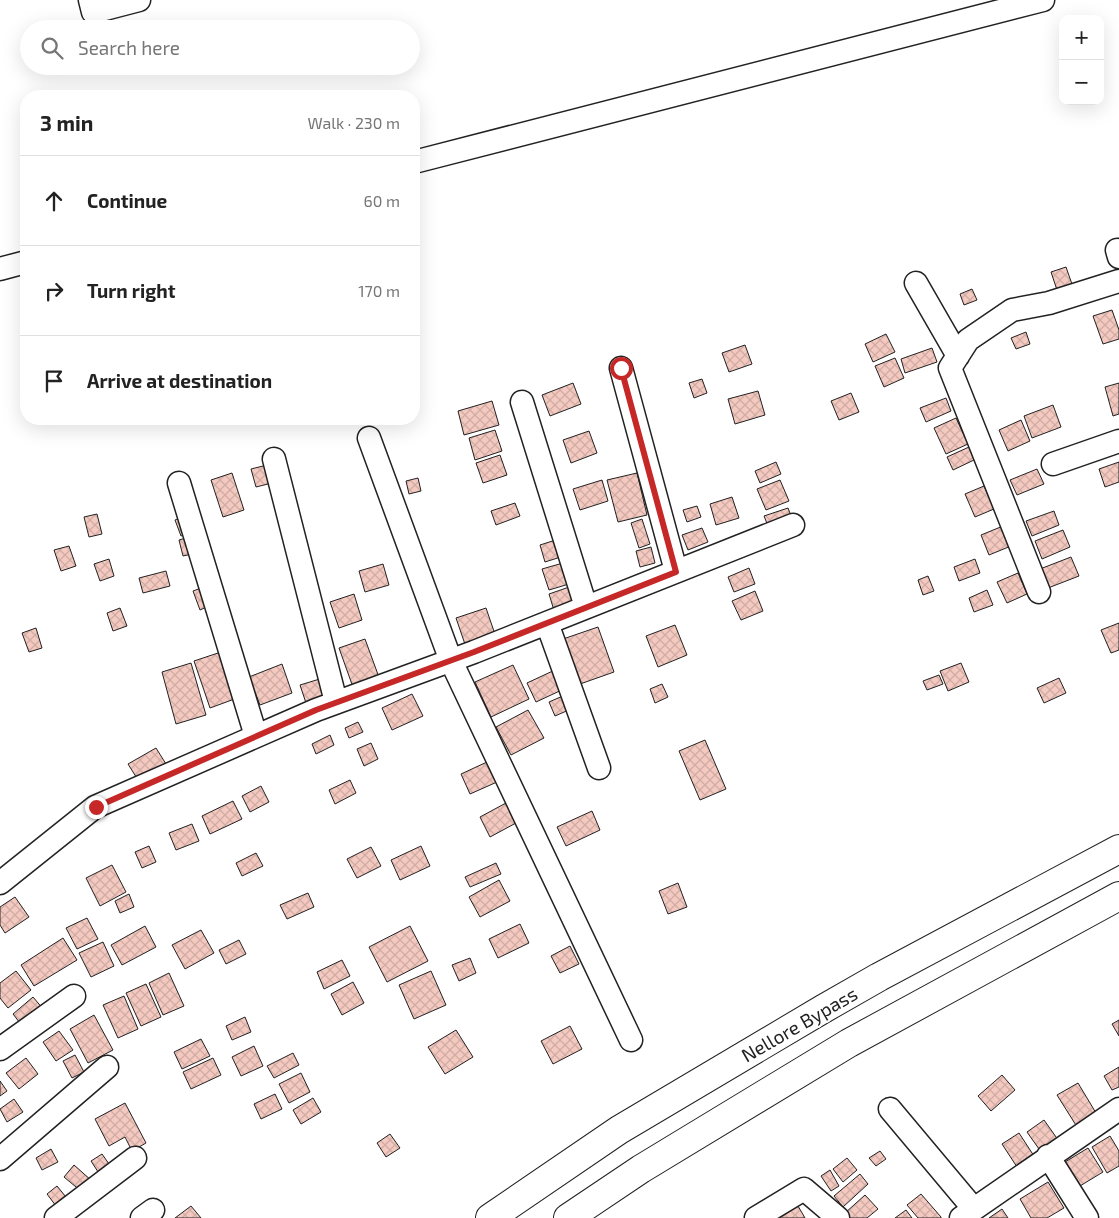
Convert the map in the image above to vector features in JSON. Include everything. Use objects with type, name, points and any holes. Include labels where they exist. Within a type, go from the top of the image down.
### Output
[{"type":"highway","name":"Nellore Bypass","points":[[490,1218],[619,1130],[823,1009],[1119,848]]},
{"type":"highway","points":[[568,1218],[641,1169],[849,1043],[1119,896]]},
{"type":"street","points":[[90,0],[93,12],[139,0]]},
{"type":"street","points":[[420,160],[1043,0]]},
{"type":"street","points":[[0,269],[20,264]]},
{"type":"street","points":[[1039,592],[950,368],[968,340],[1012,310],[1049,303],[1119,281]]},
{"type":"street","points":[[916,283],[958,356]]},
{"type":"street","points":[[621,368],[676,572]]},
{"type":"street","points":[[522,402],[586,607]]},
{"type":"street","points":[[368,438],[451,661],[631,1040]]},
{"type":"street","points":[[1053,464],[1119,441]]},
{"type":"street","points":[[274,459],[336,702]]},
{"type":"street","points":[[179,483],[256,736]]},
{"type":"street","points":[[0,883],[96,807],[336,702],[451,661],[793,525]]},
{"type":"street","points":[[547,623],[599,768]]},
{"type":"street","points":[[0,1048],[74,996]]},
{"type":"street","points":[[0,1159],[107,1067]]},
{"type":"street","points":[[890,1109],[967,1213],[1119,1109]]},
{"type":"street","points":[[1048,1156],[1087,1218]]},
{"type":"street","points":[[56,1218],[135,1158]]},
{"type":"street","points":[[756,1218],[804,1188],[838,1218]]},
{"type":"building","points":[[1066,267],[1073,287],[1058,293],[1051,272]]},
{"type":"building","points":[[972,289],[977,300],[964,305],[960,294]]},
{"type":"building","points":[[1112,310],[1119,330],[1119,339],[1103,344],[1093,316]]},
{"type":"building","points":[[1026,332],[1030,344],[1016,349],[1011,338]]},
{"type":"building","points":[[886,334],[895,352],[873,362],[865,344]]},
{"type":"building","points":[[745,345],[752,364],[729,372],[722,353]]},
{"type":"building","points":[[932,348],[937,362],[905,373],[901,359]]},
{"type":"building","points":[[895,358],[904,378],[884,387],[875,366]]},
{"type":"building","points":[[702,379],[707,393],[694,398],[689,383]]},
{"type":"building","points":[[573,383],[581,404],[550,416],[542,395]]},
{"type":"building","points":[[1119,383],[1119,414],[1113,416],[1105,387]]},
{"type":"building","points":[[758,391],[765,415],[735,424],[728,399]]},
{"type":"building","points":[[851,393],[859,412],[839,420],[831,401]]},
{"type":"building","points":[[946,398],[951,411],[926,422],[920,408]]},
{"type":"building","points":[[492,401],[499,425],[464,435],[458,411]]},
{"type":"building","points":[[1053,405],[1061,427],[1032,438],[1024,416]]},
{"type":"building","points":[[956,418],[968,444],[946,454],[934,428]]},
{"type":"building","points":[[1021,420],[1030,441],[1008,451],[999,430]]},
{"type":"building","points":[[495,430],[502,451],[475,460],[469,438]]},
{"type":"building","points":[[589,431],[597,453],[571,463],[563,440]]},
{"type":"building","points":[[969,447],[974,460],[953,470],[947,457]]},
{"type":"building","points":[[500,455],[507,475],[483,483],[476,463]]},
{"type":"building","points":[[776,462],[781,474],[760,483],[755,471]]},
{"type":"building","points":[[1119,462],[1119,482],[1105,487],[1099,469]]},
{"type":"building","points":[[267,465],[272,483],[256,487],[251,469]]},
{"type":"building","points":[[1037,469],[1044,484],[1017,495],[1010,480]]},
{"type":"building","points":[[232,473],[244,510],[223,517],[211,480]]},
{"type":"building","points":[[637,473],[647,515],[618,522],[607,480]]},
{"type":"building","points":[[418,478],[421,491],[409,494],[406,481]]},
{"type":"building","points":[[602,480],[608,501],[580,510],[573,489]]},
{"type":"building","points":[[780,480],[789,501],[766,510],[757,489]]},
{"type":"building","points":[[984,486],[994,509],[975,517],[965,494]]},
{"type":"building","points":[[732,497],[739,518],[716,525],[710,504]]},
{"type":"building","points":[[515,503],[520,516],[496,525],[491,511]]},
{"type":"building","points":[[697,506],[701,517],[687,522],[683,510]]},
{"type":"building","points":[[788,508],[796,529],[773,538],[764,516]]},
{"type":"building","points":[[1054,511],[1059,525],[1032,536],[1026,521]]},
{"type":"building","points":[[97,514],[102,534],[89,537],[84,517]]},
{"type":"building","points":[[185,516],[191,533],[181,536],[175,520]]},
{"type":"building","points":[[642,519],[650,544],[639,548],[631,523]]},
{"type":"building","points":[[1003,526],[1011,546],[989,555],[981,535]]},
{"type":"building","points":[[702,528],[708,542],[688,550],[682,535]]},
{"type":"building","points":[[1063,530],[1070,547],[1042,559],[1035,541]]},
{"type":"building","points":[[193,536],[197,553],[183,556],[179,540]]},
{"type":"building","points":[[562,538],[567,555],[545,562],[540,545]]},
{"type":"building","points":[[69,546],[76,566],[61,571],[54,550]]},
{"type":"building","points":[[651,547],[655,563],[640,567],[636,551]]},
{"type":"building","points":[[1071,557],[1079,576],[1048,588],[1040,569]]},
{"type":"building","points":[[109,559],[114,576],[100,581],[94,564]]},
{"type":"building","points":[[975,559],[980,573],[959,581],[954,567]]},
{"type":"building","points":[[563,563],[569,584],[549,590],[542,569]]},
{"type":"building","points":[[383,564],[389,585],[365,592],[359,571]]},
{"type":"building","points":[[749,568],[755,584],[734,592],[728,577]]},
{"type":"building","points":[[166,571],[170,586],[143,593],[139,578]]},
{"type":"building","points":[[1018,573],[1027,594],[1007,603],[997,582]]},
{"type":"building","points":[[928,576],[934,591],[923,595],[918,580]]},
{"type":"building","points":[[575,585],[583,609],[556,617],[549,594]]},
{"type":"building","points":[[204,587],[211,605],[200,610],[193,591]]},
{"type":"building","points":[[987,590],[993,605],[974,612],[969,598]]},
{"type":"building","points":[[755,591],[763,611],[741,620],[732,601]]},
{"type":"building","points":[[354,594],[362,620],[339,628],[330,602]]},
{"type":"building","points":[[120,608],[127,626],[113,631],[107,613]]},
{"type":"building","points":[[486,608],[498,643],[468,653],[456,618]]},
{"type":"building","points":[[1119,623],[1119,650],[1111,653],[1101,630]]},
{"type":"building","points":[[675,625],[687,655],[658,667],[646,636]]},
{"type":"building","points":[[598,627],[614,672],[580,684],[563,639]]},
{"type":"building","points":[[36,628],[42,648],[29,652],[22,633]]},
{"type":"building","points":[[365,639],[380,680],[354,690],[339,648]]},
{"type":"building","points":[[224,651],[240,697],[210,708],[194,661]]},
{"type":"building","points":[[191,663],[206,715],[176,724],[162,672]]},
{"type":"building","points":[[961,663],[969,682],[948,691],[940,671]]},
{"type":"building","points":[[282,664],[292,693],[260,705],[249,677]]},
{"type":"building","points":[[513,665],[529,699],[491,717],[475,682]]},
{"type":"building","points":[[557,669],[566,688],[536,702],[527,683]]},
{"type":"building","points":[[939,675],[943,684],[927,690],[923,681]]},
{"type":"building","points":[[323,678],[329,696],[306,703],[300,685]]},
{"type":"building","points":[[1059,678],[1066,693],[1044,703],[1037,688]]},
{"type":"building","points":[[662,684],[668,697],[655,703],[650,689]]},
{"type":"building","points":[[412,694],[423,716],[392,730],[382,708]]},
{"type":"building","points":[[565,695],[571,709],[555,716],[549,702]]},
{"type":"building","points":[[528,710],[544,738],[511,755],[496,727]]},
{"type":"building","points":[[358,722],[363,732],[349,738],[345,728]]},
{"type":"building","points":[[330,735],[334,745],[316,754],[312,744]]},
{"type":"building","points":[[705,740],[726,789],[700,800],[679,751]]},
{"type":"building","points":[[371,743],[378,759],[364,766],[357,749]]},
{"type":"building","points":[[156,748],[166,764],[138,780],[128,764]]},
{"type":"building","points":[[487,762],[497,782],[470,794],[461,774]]},
{"type":"building","points":[[350,780],[356,793],[335,804],[329,790]]},
{"type":"building","points":[[261,786],[269,802],[250,812],[242,796]]},
{"type":"building","points":[[233,801],[242,819],[210,834],[202,816]]},
{"type":"building","points":[[506,803],[516,823],[490,837],[480,817]]},
{"type":"building","points":[[592,811],[600,830],[566,846],[557,827]]},
{"type":"building","points":[[192,824],[199,841],[176,850],[169,833]]},
{"type":"building","points":[[149,846],[156,862],[142,868],[135,852]]},
{"type":"building","points":[[421,846],[430,866],[400,880],[391,860]]},
{"type":"building","points":[[371,847],[381,866],[357,878],[347,859]]},
{"type":"building","points":[[256,853],[263,866],[242,876],[236,863]]},
{"type":"building","points":[[496,863],[501,874],[470,887],[465,877]]},
{"type":"building","points":[[112,865],[126,892],[100,906],[86,878]]},
{"type":"building","points":[[499,880],[510,901],[480,917],[469,897]]},
{"type":"building","points":[[678,883],[687,907],[668,914],[659,891]]},
{"type":"building","points":[[308,893],[314,907],[287,919],[280,905]]},
{"type":"building","points":[[129,894],[134,907],[120,913],[115,901]]},
{"type":"building","points":[[15,897],[29,917],[5,933],[0,925],[0,907]]},
{"type":"building","points":[[87,918],[98,939],[77,949],[66,928]]},
{"type":"building","points":[[520,924],[529,943],[498,958],[489,939]]},
{"type":"building","points":[[145,926],[156,947],[122,965],[111,945]]},
{"type":"building","points":[[410,926],[428,961],[387,982],[369,947]]},
{"type":"building","points":[[201,930],[214,953],[185,969],[172,945]]},
{"type":"building","points":[[63,938],[77,960],[34,986],[21,965]]},
{"type":"building","points":[[239,940],[246,954],[226,964],[219,950]]},
{"type":"building","points":[[103,942],[114,966],[91,977],[79,953]]},
{"type":"building","points":[[570,946],[579,964],[560,973],[551,956]]},
{"type":"building","points":[[470,958],[476,973],[459,981],[452,965]]},
{"type":"building","points":[[342,960],[350,976],[324,989],[317,972]]},
{"type":"building","points":[[16,971],[31,990],[8,1008],[0,998],[0,983]]},
{"type":"building","points":[[431,971],[446,1005],[414,1019],[399,985]]},
{"type":"building","points":[[169,973],[184,1006],[163,1015],[149,983]]},
{"type":"building","points":[[353,982],[364,1003],[342,1015],[331,994]]},
{"type":"building","points":[[146,984],[161,1017],[141,1026],[126,993]]},
{"type":"building","points":[[124,996],[138,1029],[118,1038],[103,1005]]},
{"type":"building","points":[[33,997],[44,1010],[23,1027],[13,1014]]},
{"type":"building","points":[[94,1015],[113,1050],[88,1063],[70,1029]]},
{"type":"building","points":[[245,1017],[251,1032],[232,1040],[226,1026]]},
{"type":"building","points":[[1119,1020],[1119,1036],[1112,1024]]},
{"type":"building","points":[[570,1026],[582,1049],[553,1064],[541,1041]]},
{"type":"building","points":[[456,1030],[473,1057],[445,1074],[428,1047]]},
{"type":"building","points":[[59,1031],[73,1050],[56,1061],[43,1042]]},
{"type":"building","points":[[201,1039],[210,1056],[182,1069],[174,1052]]},
{"type":"building","points":[[254,1046],[263,1066],[241,1076],[232,1057]]},
{"type":"building","points":[[293,1053],[299,1065],[274,1078],[267,1066]]},
{"type":"building","points":[[75,1055],[84,1072],[72,1078],[63,1061]]},
{"type":"building","points":[[26,1058],[38,1074],[19,1089],[6,1073]]},
{"type":"building","points":[[213,1058],[221,1075],[191,1089],[183,1072]]},
{"type":"building","points":[[1119,1067],[1119,1087],[1112,1090],[1104,1076]]},
{"type":"building","points":[[301,1073],[310,1092],[289,1103],[279,1084]]},
{"type":"building","points":[[1002,1075],[1015,1090],[991,1111],[978,1096]]},
{"type":"building","points":[[0,1081],[7,1091],[0,1096]]},
{"type":"building","points":[[1078,1083],[1099,1118],[1079,1130],[1057,1095]]},
{"type":"building","points":[[275,1094],[282,1109],[261,1119],[254,1104]]},
{"type":"building","points":[[313,1098],[321,1112],[301,1124],[293,1110]]},
{"type":"building","points":[[14,1099],[23,1112],[7,1122],[0,1109]]},
{"type":"building","points":[[125,1103],[146,1143],[132,1151],[125,1137],[109,1146],[95,1119]]},
{"type":"building","points":[[1044,1120],[1061,1144],[1044,1156],[1027,1132]]},
{"type":"building","points":[[1019,1133],[1034,1156],[1017,1167],[1002,1144]]},
{"type":"building","points":[[390,1134],[400,1148],[386,1157],[377,1143]]},
{"type":"building","points":[[1110,1136],[1119,1151],[1119,1166],[1107,1173],[1092,1147]]},
{"type":"building","points":[[1088,1148],[1103,1172],[1075,1189],[1060,1165]]},
{"type":"building","points":[[51,1149],[58,1162],[42,1170],[36,1158]]},
{"type":"building","points":[[880,1151],[886,1159],[876,1166],[869,1158]]},
{"type":"building","points":[[102,1154],[114,1171],[102,1178],[91,1161]]},
{"type":"building","points":[[847,1158],[857,1170],[843,1182],[833,1169]]},
{"type":"building","points":[[74,1165],[92,1181],[82,1192],[64,1177]]},
{"type":"building","points":[[830,1170],[839,1186],[831,1191],[821,1176]]},
{"type":"building","points":[[860,1174],[868,1184],[843,1207],[834,1196]]},
{"type":"building","points":[[1048,1182],[1064,1208],[1047,1218],[1031,1218],[1020,1199]]},
{"type":"building","points":[[57,1186],[70,1202],[59,1210],[47,1194]]},
{"type":"building","points":[[921,1194],[941,1218],[918,1218],[907,1205]]},
{"type":"building","points":[[865,1195],[878,1209],[867,1218],[850,1218],[845,1213]]},
{"type":"building","points":[[191,1206],[201,1218],[175,1218]]},
{"type":"building","points":[[798,1206],[805,1218],[779,1218]]},
{"type":"building","points":[[1002,1209],[1008,1218],[989,1218]]},
{"type":"building","points":[[906,1210],[912,1218],[895,1218]]},
{"type":"route","points":[[96,807],[316,710],[474,652],[676,572],[621,368]]}]
